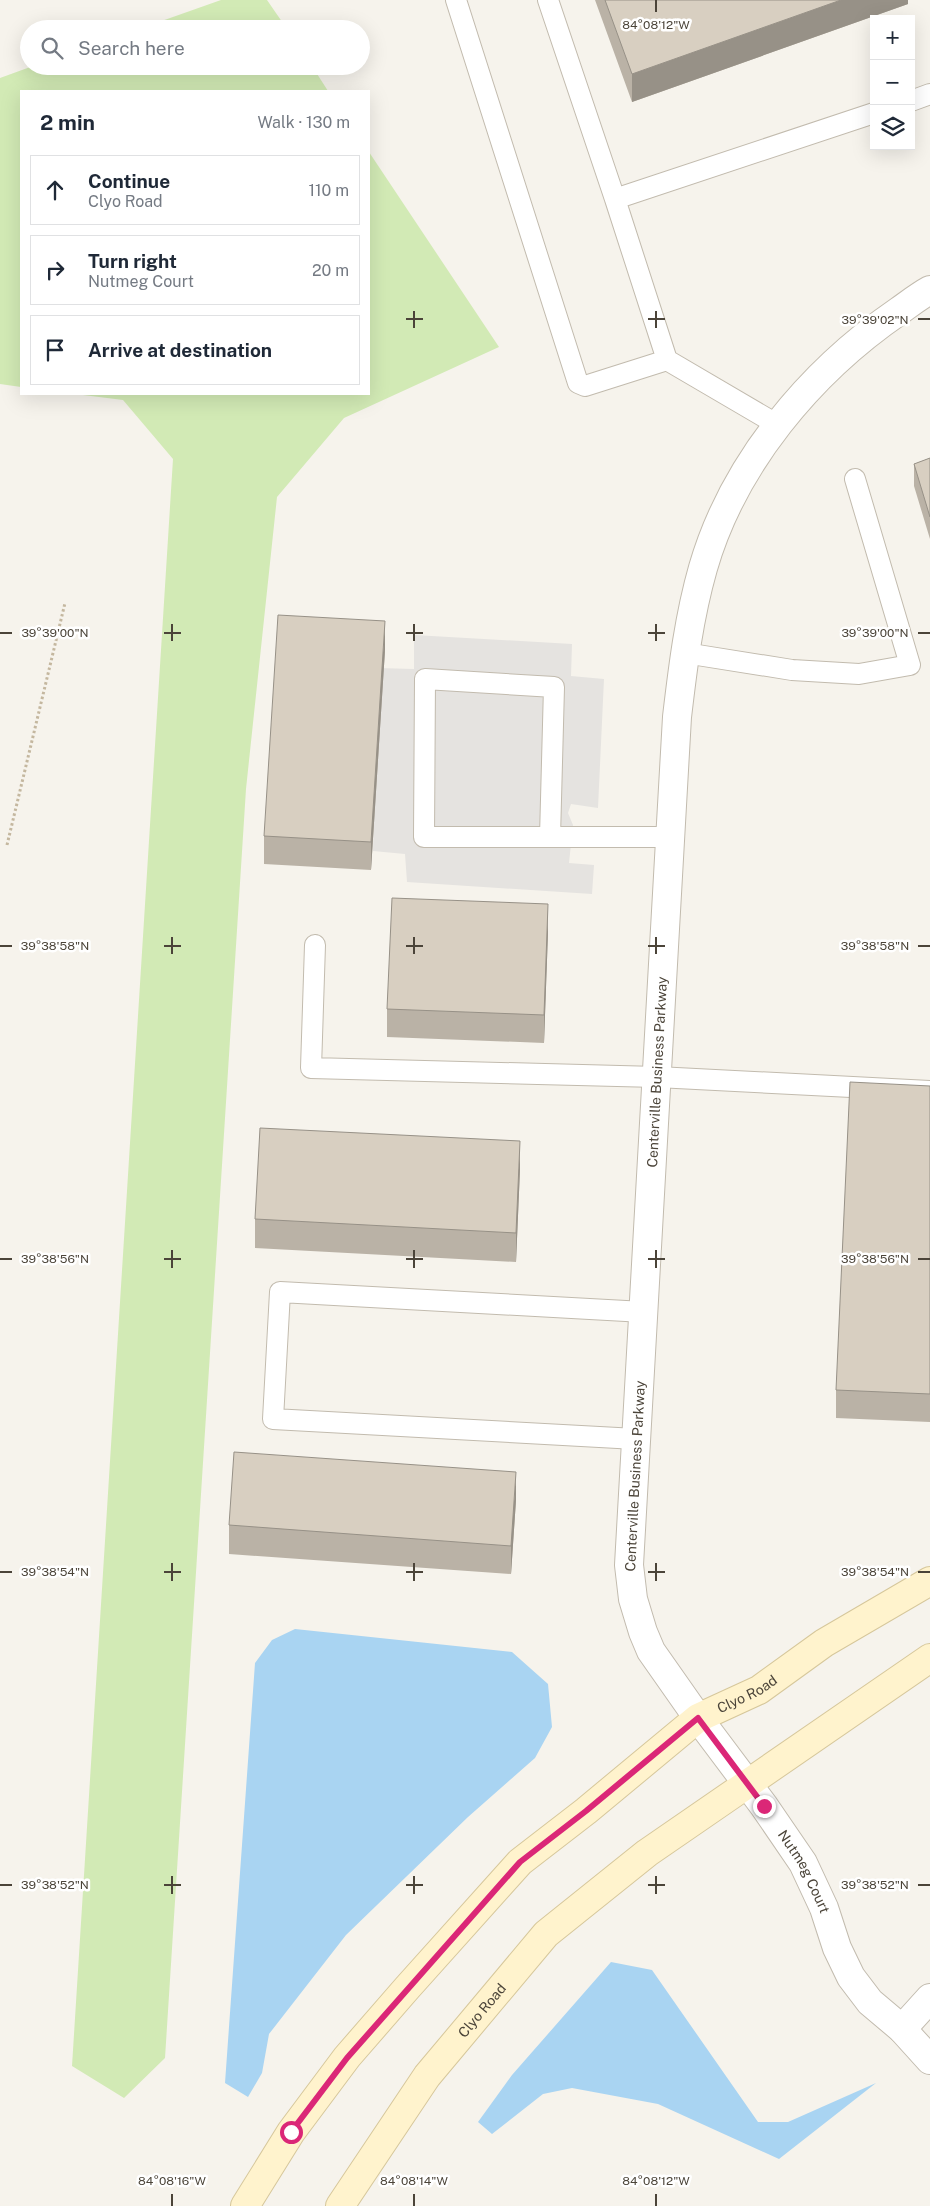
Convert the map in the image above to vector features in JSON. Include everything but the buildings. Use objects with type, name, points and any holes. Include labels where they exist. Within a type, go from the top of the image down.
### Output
[{"type":"street","name":"Centerville Business Parkway","points":[[698,1718],[652,1650],[643,1632],[633,1599],[629,1565],[677,717],[688,630],[703,567],[722,516],[747,469],[778,425],[829,366],[870,330],[930,290]]},
{"type":"street","name":"Clyo Road","points":[[245,2206],[291,2132],[347,2058],[520,1862],[586,1811],[698,1718],[759,1690],[824,1643],[930,1581]]},
{"type":"street","name":"Clyo Road","points":[[340,2206],[427,2076],[546,1934],[647,1853],[930,1658]]},
{"type":"street","name":"Nutmeg Court","points":[[698,1718],[803,1863],[824,1908],[837,1948],[851,1977],[870,2002],[902,2029],[930,2060]]},
{"type":"street","points":[[902,2029],[930,1998]]},
{"type":"lane","points":[[456,0],[578,384],[585,386],[667,360]]},
{"type":"lane","points":[[548,0],[667,360],[778,425]]},
{"type":"lane","points":[[915,99],[930,94]]},
{"type":"lane","points":[[615,199],[870,114]]},
{"type":"lane","points":[[685,653],[792,670],[859,674],[910,665],[855,479]]},
{"type":"lane","points":[[550,837],[554,687],[425,679],[424,837],[550,837],[670,837]]},
{"type":"lane","points":[[315,945],[311,1068],[657,1077],[930,1091]]},
{"type":"lane","points":[[636,1439],[273,1419],[280,1292],[644,1312]]},
{"type":"path","points":[[8,844],[66,603]]},
{"type":"green space","points":[[221,0],[267,0],[281,20],[164,20]]},
{"type":"green space","points":[[20,71],[20,75],[318,75],[327,90],[20,90],[20,387],[0,384],[0,78]]},
{"type":"green space","points":[[370,154],[499,347],[344,418],[277,497],[246,789],[165,2058],[124,2098],[72,2066],[173,459],[123,400],[83,395],[370,395]]},
{"type":"shaded area","points":[[414,635],[572,644],[571,676],[604,679],[598,808],[571,804],[568,813],[573,825],[569,863],[594,865],[592,894],[407,882],[405,854],[373,851],[378,668],[414,669]]},
{"type":"water","points":[[295,1629],[512,1652],[548,1684],[552,1727],[535,1758],[468,1817],[346,1935],[269,2034],[262,2073],[248,2097],[225,2083],[255,1663],[272,1640]]},
{"type":"water","points":[[611,1962],[652,1970],[758,2122],[788,2122],[876,2083],[779,2159],[658,2104],[572,2088],[543,2094],[492,2134],[478,2122],[512,2075]]},
{"type":"route","points":[[291,2132],[347,2058],[520,1862],[586,1811],[698,1718],[764,1806]]}]
